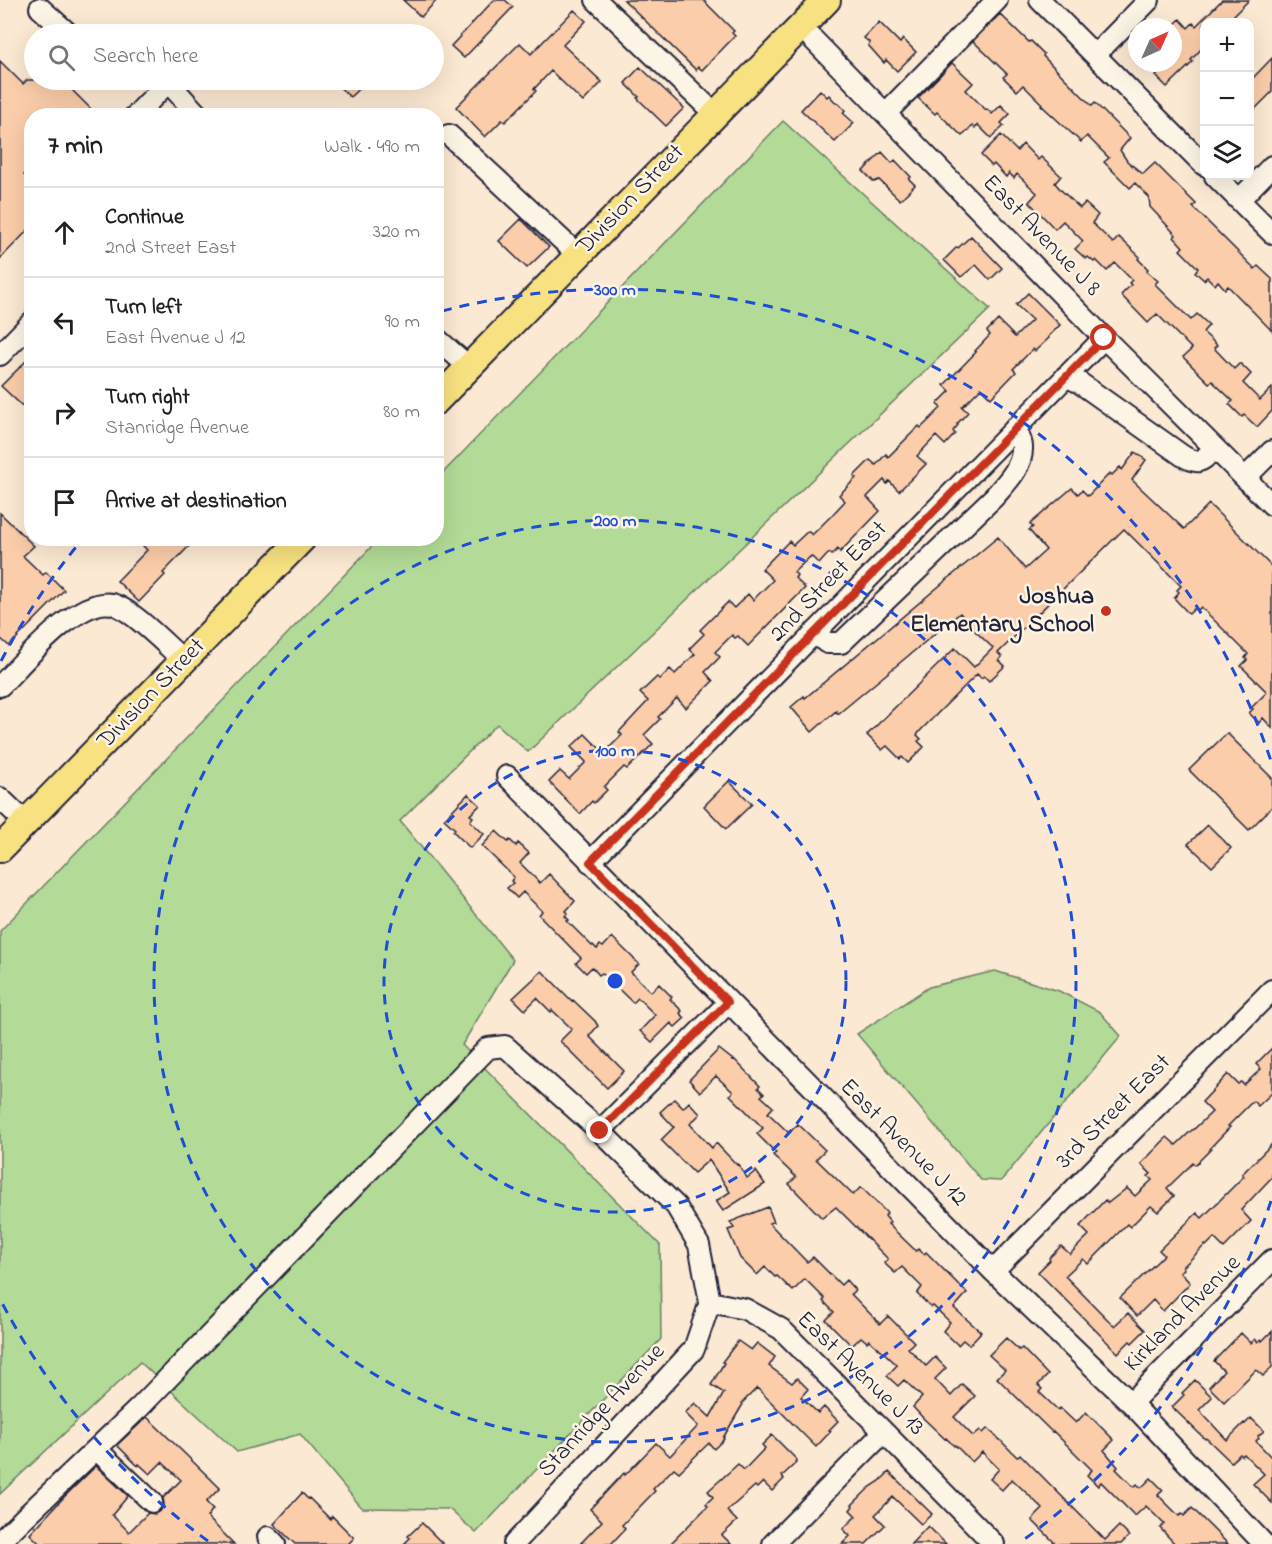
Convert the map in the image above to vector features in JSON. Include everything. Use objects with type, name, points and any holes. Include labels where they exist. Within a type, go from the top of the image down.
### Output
[{"type":"main road","name":"Division Street","points":[[444,393],[826,0]]},
{"type":"main road","name":"Division Street","points":[[0,849],[184,661],[289,546]]},
{"type":"street","points":[[596,0],[715,114]]},
{"type":"street","points":[[886,113],[997,0]]},
{"type":"street","points":[[1040,0],[1200,161]]},
{"type":"street","points":[[1095,55],[1149,0]]},
{"type":"street","points":[[40,8],[58,24]]},
{"type":"street","name":"East Avenue J 8","points":[[800,26],[1104,338],[1272,505]]},
{"type":"street","points":[[141,108],[156,90]]},
{"type":"street","points":[[172,90],[191,108]]},
{"type":"street","points":[[449,135],[578,255]]},
{"type":"street","points":[[1239,200],[1272,166]]},
{"type":"street","points":[[1219,180],[1272,233]]},
{"type":"street","points":[[0,355],[24,330]]},
{"type":"street","name":"2nd Street East","points":[[590,862],[1104,338]]},
{"type":"street","points":[[444,345],[469,367]]},
{"type":"street","points":[[1066,376],[1080,383],[1194,463],[1200,462],[1215,448]]},
{"type":"street","points":[[814,633],[827,643],[841,643],[994,497],[1019,464],[1022,446],[1016,428]]},
{"type":"street","points":[[1245,478],[1272,451]]},
{"type":"street","points":[[0,686],[60,626],[78,612],[96,604],[112,604],[130,613],[184,661]]},
{"type":"street","name":"East Avenue J 12","points":[[507,776],[993,1271],[1131,1403],[1264,1544]]},
{"type":"street","points":[[0,798],[26,823]]},
{"type":"street","name":"3rd Street East","points":[[993,1271],[1272,990]]},
{"type":"street","points":[[600,1131],[728,1002]]},
{"type":"street","points":[[8,1540],[488,1048],[505,1046],[600,1131],[676,1206],[699,1245],[710,1302]]},
{"type":"street","name":"Kirkland Avenue","points":[[1131,1403],[1272,1260]]},
{"type":"street","name":"East Avenue J 13","points":[[710,1302],[745,1309],[781,1329],[994,1544]]},
{"type":"street","name":"Stanridge Avenue","points":[[514,1544],[694,1349],[710,1302]]},
{"type":"street","points":[[772,1544],[885,1432]]},
{"type":"street","points":[[96,1449],[152,1502]]},
{"type":"green space","points":[[783,121],[990,309],[528,752],[497,724],[400,821],[513,960],[462,1045],[660,1245],[661,1339],[476,1533],[449,1509],[362,1508],[300,1434],[237,1452],[140,1362],[0,1494],[0,931],[372,546],[444,546],[444,472]]},
{"type":"green space","points":[[995,971],[1059,991],[1100,1012],[1121,1036],[1001,1181],[981,1180],[857,1034],[929,987]]},
{"type":"building","points":[[403,0],[437,0],[421,17]]},
{"type":"building","points":[[494,0],[505,0],[513,7],[464,58],[451,46]]},
{"type":"building","points":[[624,0],[703,0],[734,31],[732,33],[735,36],[702,70],[698,67],[696,70]]},
{"type":"building","points":[[1222,0],[1249,0],[1231,18],[1204,18]]},
{"type":"building","points":[[574,10],[586,21],[563,45],[602,82],[583,102],[551,71],[534,89],[536,91],[505,122],[502,120],[485,137],[456,107],[520,43],[531,54]]},
{"type":"building","points":[[1000,14],[1044,54],[1043,56],[1092,106],[1095,103],[1130,138],[1120,150],[1127,161],[1143,174],[1155,163],[1196,204],[1193,207],[1255,269],[1258,266],[1272,279],[1272,331],[1228,286],[1225,289],[1218,281],[1215,285],[1207,277],[1204,280],[1195,272],[1198,268],[1180,250],[1183,247],[1174,237],[1176,235],[1150,207],[1149,197],[1135,183],[1130,188],[1104,162],[1109,158],[1087,136],[1081,142],[1023,85],[1017,91],[1003,77],[1007,74],[973,41]]},
{"type":"building","points":[[1182,21],[1188,28],[1193,23],[1196,26],[1200,22],[1200,50],[1191,60],[1193,62],[1167,87],[1156,76],[1160,72],[1182,72]]},
{"type":"building","points":[[879,22],[900,43],[903,39],[916,52],[897,71],[886,60],[884,63],[864,38]]},
{"type":"building","points":[[1272,58],[1272,92],[1254,110],[1254,77]]},
{"type":"building","points":[[0,61],[24,83],[24,90],[72,90],[90,108],[24,108],[24,234],[0,259]]},
{"type":"building","points":[[952,63],[973,83],[966,90],[986,110],[992,114],[1001,105],[1010,114],[1001,123],[1004,126],[991,138],[978,125],[975,128],[972,126],[962,136],[937,112],[935,114],[918,98]]},
{"type":"building","points":[[640,67],[684,108],[666,126],[625,83]]},
{"type":"building","points":[[343,90],[357,90],[350,97]]},
{"type":"building","points":[[820,90],[837,102],[845,110],[843,113],[854,123],[835,142],[801,110]]},
{"type":"building","points":[[1001,135],[1017,151],[1023,144],[1038,160],[1041,157],[1061,176],[1055,183],[1061,190],[1080,208],[1085,203],[1098,215],[1092,223],[1113,243],[1119,237],[1140,257],[1138,259],[1148,269],[1147,271],[1158,281],[1155,284],[1191,320],[1197,314],[1209,325],[1203,332],[1217,345],[1214,348],[1234,369],[1241,364],[1251,374],[1243,383],[1260,400],[1272,388],[1272,411],[1257,427],[1244,415],[1242,417],[1229,404],[1233,401],[1212,381],[1209,383],[1183,357],[1192,349],[1157,314],[1148,323],[1121,295],[1131,285],[1129,283],[1132,280],[1115,263],[1107,271],[1096,260],[1094,262],[1088,257],[1086,259],[1075,249],[1083,241],[1063,221],[1055,229],[1029,202],[1037,193],[1017,174],[1014,178],[1009,173],[1006,177],[994,164],[992,166],[981,155]]},
{"type":"building","points":[[882,152],[892,163],[895,160],[911,177],[909,179],[915,185],[900,200],[879,180],[874,182],[863,171]]},
{"type":"building","points":[[521,219],[549,247],[527,268],[499,241]]},
{"type":"building","points":[[971,236],[1002,268],[990,280],[976,265],[961,277],[944,260]]},
{"type":"building","points":[[1028,293],[1060,325],[1049,338],[1035,351],[1033,349],[1013,369],[1016,372],[991,398],[981,388],[962,407],[968,412],[957,424],[953,431],[955,434],[945,445],[936,436],[917,456],[926,464],[899,491],[889,481],[887,484],[884,480],[867,497],[880,511],[840,552],[838,549],[832,555],[830,553],[819,564],[811,556],[794,572],[797,575],[795,578],[805,588],[748,646],[738,636],[735,638],[732,635],[715,652],[720,657],[705,672],[713,681],[686,708],[677,698],[658,717],[660,719],[644,735],[653,744],[627,769],[624,767],[604,787],[607,790],[580,814],[549,782],[560,771],[569,779],[586,762],[571,747],[585,734],[604,753],[622,735],[619,732],[648,701],[640,693],[657,677],[660,679],[670,669],[675,674],[695,654],[689,649],[704,634],[700,630],[728,602],[734,608],[748,594],[753,600],[773,580],[762,569],[789,541],[793,545],[808,531],[812,535],[845,501],[839,495],[870,460],[876,465],[886,454],[888,457],[941,408],[937,404],[950,391],[944,385],[990,335],[987,331],[998,320],[1015,337],[1032,320],[1016,305]]},
{"type":"building","points":[[24,363],[24,408],[1,386]]},
{"type":"building","points":[[1135,452],[1146,460],[1132,480],[1184,529],[1209,504],[1272,567],[1272,728],[1263,718],[1259,723],[1249,713],[1267,692],[1241,666],[1247,660],[1245,658],[1248,654],[1201,607],[1198,610],[1195,608],[1189,614],[1174,598],[1181,586],[1124,529],[998,653],[1002,657],[999,660],[1005,666],[989,681],[977,674],[921,730],[917,735],[921,739],[918,741],[924,747],[908,763],[902,757],[900,759],[887,746],[882,750],[867,735],[955,648],[974,667],[993,648],[960,613],[838,714],[836,711],[812,732],[791,707],[804,696],[805,698],[998,537],[1025,569],[1046,550],[1029,530],[1033,527],[1030,524],[1072,488],[1078,494],[1082,490],[1088,496],[1110,473],[1112,475],[1120,467],[1122,470]]},
{"type":"building","points":[[0,513],[24,536],[24,546],[34,546],[23,556],[43,575],[46,572],[64,590],[9,646],[0,638]]},
{"type":"building","points":[[143,546],[189,546],[139,602],[117,581],[147,550]]},
{"type":"building","points":[[1227,733],[1272,778],[1272,807],[1249,830],[1189,770]]},
{"type":"building","points":[[729,781],[752,804],[726,829],[704,806]]},
{"type":"building","points":[[468,794],[480,805],[470,815],[473,817],[470,821],[484,834],[470,848],[444,819]]},
{"type":"building","points":[[1208,825],[1231,848],[1212,867],[1188,844]]},
{"type":"building","points":[[496,831],[508,842],[510,840],[516,846],[518,843],[529,853],[520,863],[540,883],[549,874],[575,901],[566,911],[568,913],[565,916],[569,920],[567,921],[592,946],[597,949],[600,945],[603,947],[612,937],[639,964],[631,972],[651,992],[659,984],[672,997],[670,999],[682,1011],[680,1013],[685,1018],[675,1027],[671,1023],[652,1042],[640,1031],[655,1015],[638,998],[633,1003],[602,973],[599,975],[592,967],[586,973],[576,963],[581,958],[539,915],[542,911],[523,892],[517,898],[507,888],[513,883],[511,881],[514,877],[482,846]]},
{"type":"building","points":[[542,971],[595,1021],[598,1026],[589,1036],[624,1071],[607,1088],[560,1041],[572,1029],[537,998],[525,1010],[513,998]]},
{"type":"building","points":[[1272,1048],[1272,1093],[1258,1106],[1253,1101],[1228,1126],[1230,1127],[1211,1149],[1167,1188],[1174,1196],[1158,1212],[1151,1206],[1130,1227],[1127,1224],[1088,1264],[1083,1259],[1065,1276],[1114,1326],[1128,1313],[1145,1330],[1118,1353],[1038,1272],[1061,1246],[1070,1254],[1089,1235],[1080,1226],[1105,1200],[1108,1203],[1127,1188],[1135,1196],[1152,1180],[1148,1176],[1151,1174],[1141,1164],[1167,1137],[1176,1145],[1212,1112],[1202,1102],[1228,1074],[1238,1084],[1241,1082],[1244,1085],[1261,1069],[1256,1064]]},
{"type":"building","points":[[719,1049],[734,1059],[760,1086],[758,1088],[764,1094],[761,1096],[773,1107],[768,1113],[789,1133],[798,1124],[825,1150],[816,1159],[853,1195],[861,1187],[887,1213],[885,1216],[890,1222],[888,1224],[916,1251],[918,1249],[924,1254],[926,1252],[967,1293],[954,1308],[981,1332],[969,1345],[963,1340],[958,1345],[943,1331],[950,1322],[917,1294],[922,1287],[902,1267],[895,1273],[884,1263],[888,1259],[836,1207],[822,1218],[789,1184],[796,1177],[773,1155],[776,1153],[757,1134],[763,1128],[730,1095],[733,1092],[716,1076],[700,1092],[689,1080]]},
{"type":"building","points":[[674,1099],[683,1108],[689,1102],[700,1114],[690,1124],[712,1148],[716,1143],[738,1164],[747,1178],[756,1171],[765,1184],[723,1211],[716,1201],[730,1192],[709,1160],[694,1173],[661,1140],[674,1127],[660,1112]]},
{"type":"building","points":[[1272,1144],[1272,1177],[1241,1210],[1251,1221],[1224,1248],[1214,1238],[1183,1267],[1184,1269],[1180,1272],[1190,1283],[1163,1311],[1153,1300],[1137,1316],[1120,1298],[1164,1255],[1159,1250],[1197,1213],[1202,1218]]},
{"type":"building","points":[[768,1207],[774,1222],[769,1223],[807,1262],[813,1257],[841,1285],[846,1280],[855,1290],[851,1294],[880,1324],[888,1316],[914,1342],[908,1348],[926,1366],[935,1357],[946,1368],[935,1379],[951,1396],[962,1384],[975,1396],[954,1417],[973,1436],[980,1430],[983,1433],[988,1428],[1017,1457],[1020,1454],[1105,1540],[1119,1526],[1129,1536],[1121,1544],[1056,1544],[1032,1520],[1043,1509],[1012,1479],[1002,1490],[990,1479],[999,1469],[982,1452],[972,1462],[923,1418],[913,1407],[922,1397],[904,1380],[898,1386],[887,1376],[897,1365],[869,1340],[867,1342],[861,1337],[852,1346],[826,1320],[834,1312],[823,1301],[825,1299],[805,1279],[793,1291],[765,1267],[757,1275],[740,1258],[728,1230],[734,1228],[730,1222]]},
{"type":"building","points":[[1272,1331],[1272,1367],[1263,1376],[1256,1370],[1224,1402],[1209,1387],[1224,1371],[1214,1361],[1241,1333],[1251,1343],[1255,1339],[1258,1342],[1261,1339],[1262,1341]]},
{"type":"building","points":[[1006,1338],[1019,1350],[1022,1348],[1048,1375],[1038,1385],[1042,1389],[1039,1392],[1058,1410],[1060,1408],[1076,1423],[1086,1412],[1114,1440],[1104,1450],[1118,1467],[1116,1469],[1134,1487],[1137,1484],[1141,1488],[1151,1478],[1163,1490],[1158,1495],[1179,1516],[1182,1514],[1184,1516],[1192,1508],[1228,1544],[1175,1544],[1160,1528],[1164,1524],[1146,1506],[1135,1516],[1101,1482],[1098,1486],[1087,1475],[1092,1470],[997,1378],[1005,1370],[989,1355]]},
{"type":"building","points":[[738,1341],[751,1350],[757,1343],[775,1357],[769,1366],[792,1383],[797,1378],[808,1389],[801,1397],[818,1413],[824,1407],[838,1421],[829,1430],[831,1431],[816,1447],[757,1388],[742,1403],[724,1439],[714,1449],[709,1443],[679,1472],[674,1468],[622,1525],[625,1529],[611,1544],[580,1544],[602,1521],[590,1509],[624,1473],[625,1475],[656,1443],[670,1456],[698,1426],[685,1413],[695,1403],[710,1417],[724,1393],[711,1385],[724,1363],[722,1362]]},
{"type":"building","points":[[1195,1380],[1212,1397],[1199,1410],[1227,1440],[1251,1418],[1264,1431],[1256,1441],[1272,1458],[1272,1503],[1253,1484],[1264,1474],[1244,1454],[1242,1456],[1240,1454],[1231,1462],[1172,1407]]},
{"type":"building","points":[[147,1417],[220,1488],[206,1502],[213,1509],[207,1517],[234,1544],[40,1544],[30,1534],[96,1466],[128,1496],[112,1515],[129,1532],[148,1513],[155,1514],[161,1510],[164,1504],[163,1498],[181,1480],[162,1462],[150,1474],[139,1464],[138,1466],[117,1445]]},
{"type":"building","points":[[772,1435],[797,1460],[796,1463],[782,1476],[784,1479],[772,1491],[763,1482],[757,1488],[755,1486],[727,1511],[737,1521],[722,1535],[731,1544],[670,1544],[708,1506],[706,1504],[713,1497],[708,1491],[738,1464],[744,1470],[765,1448],[762,1445]]},
{"type":"building","points":[[889,1472],[932,1514],[921,1524],[893,1497],[875,1515],[885,1525],[866,1544],[842,1544],[850,1536],[843,1529],[856,1516],[850,1510],[852,1505]]},
{"type":"building","points":[[302,1493],[330,1519],[332,1516],[354,1538],[348,1544],[295,1544],[274,1524]]},
{"type":"building","points":[[422,1523],[443,1544],[404,1544],[410,1538],[408,1536]]},
{"type":"building","points":[[928,1526],[946,1544],[911,1544]]},
{"type":"place","name":"Joshua Elementary School","points":[[1106,611]]},
{"type":"route","points":[[600,1131],[728,1002],[590,862],[1104,338]]}]
